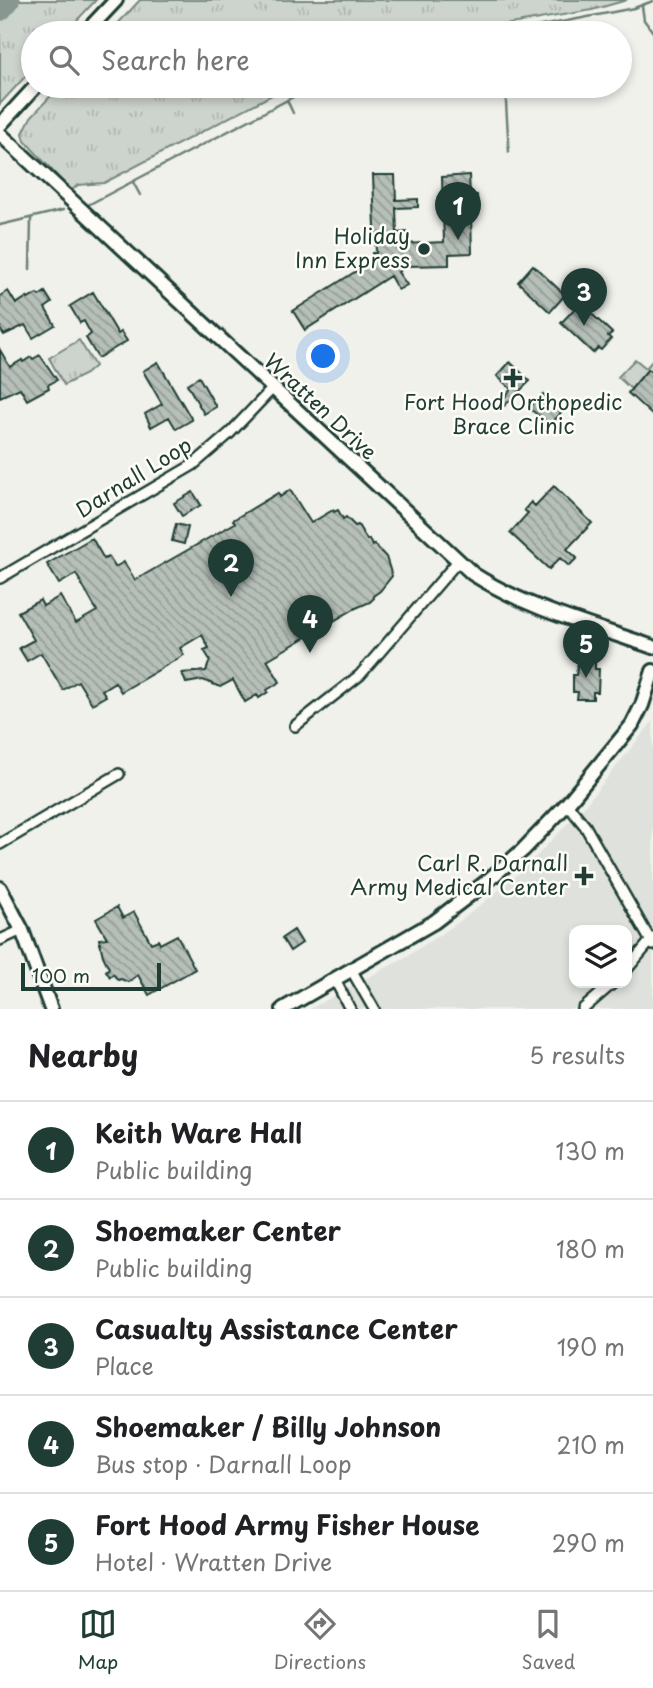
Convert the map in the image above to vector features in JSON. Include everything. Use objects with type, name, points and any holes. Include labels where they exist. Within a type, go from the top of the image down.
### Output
[{"type":"street","points":[[97,21],[117,0]]},
{"type":"street","points":[[0,125],[25,98]]},
{"type":"street","name":"Wratten Drive","points":[[0,134],[473,574],[516,599],[653,647]]},
{"type":"street","name":"Darnall Loop","points":[[0,578],[193,465],[230,433],[272,388]]},
{"type":"street","points":[[295,726],[360,675],[458,561]]},
{"type":"street","points":[[283,1009],[418,932],[466,899],[523,850],[567,804],[632,725],[653,671]]},
{"type":"street","points":[[0,844],[119,774]]},
{"type":"street","points":[[567,804],[585,826],[652,941],[632,963]]},
{"type":"street","points":[[0,888],[22,930],[51,1009]]},
{"type":"street","points":[[0,940],[22,930]]},
{"type":"street","points":[[352,971],[374,1009]]},
{"type":"street","points":[[335,980],[350,1009]]},
{"type":"street","points":[[583,1009],[607,988]]},
{"type":"shaded area","name":"Carl R. Darnall Army Medical Center","points":[[653,721],[653,1009],[310,1009],[404,958],[459,922],[531,862],[586,804]]},
{"type":"green space","points":[[0,0],[96,0],[76,21],[21,21],[21,81],[0,104]]},
{"type":"green space","points":[[140,0],[627,0],[592,10],[528,21],[120,21]]},
{"type":"green space","points":[[49,98],[266,98],[104,183],[78,185],[71,191],[25,141],[23,133],[31,117]]},
{"type":"green space","points":[[79,340],[95,366],[86,374],[64,385],[49,358]]},
{"type":"green space","points":[[635,359],[646,368],[653,360],[653,374],[647,370],[631,389],[618,377]]},
{"type":"building","name":"Holiday Inn Express","points":[[373,175],[395,175],[396,200],[418,199],[418,207],[396,208],[397,233],[406,232],[409,236],[404,244],[444,242],[442,177],[469,175],[470,195],[477,195],[478,214],[471,215],[472,253],[449,254],[449,265],[407,266],[398,272],[407,285],[398,290],[390,276],[305,330],[293,311],[372,261],[372,253],[376,253]]},
{"type":"building","points":[[533,265],[565,295],[550,312],[518,282]]},
{"type":"building","points":[[8,291],[16,304],[27,297],[28,299],[37,294],[39,296],[45,292],[52,303],[45,308],[55,325],[33,338],[25,325],[4,335],[0,329],[0,296]]},
{"type":"building","points":[[93,292],[118,334],[121,332],[127,341],[98,358],[86,338],[91,334],[84,321],[80,323],[70,306]]},
{"type":"building","points":[[580,303],[612,333],[608,336],[611,339],[601,350],[598,348],[593,353],[561,323]]},
{"type":"building","points":[[0,350],[10,367],[40,355],[57,380],[48,385],[49,388],[27,400],[20,388],[0,397]]},
{"type":"building","points":[[158,362],[192,420],[176,429],[169,417],[151,427],[145,414],[162,404],[143,371]]},
{"type":"building","name":"Fort Hood Orthopedic Brace Clinic","points":[[510,362],[530,381],[504,406],[501,402],[511,389],[497,376]]},
{"type":"building","points":[[648,369],[653,374],[653,416],[628,393]]},
{"type":"building","points":[[199,377],[216,407],[204,414],[187,384]]},
{"type":"building","points":[[543,394],[562,412],[550,425],[529,408]]},
{"type":"building","points":[[554,486],[592,523],[567,549],[577,558],[569,566],[560,558],[549,569],[510,533],[528,513],[524,510],[531,502],[535,506]]},
{"type":"building","points":[[290,490],[311,523],[333,510],[338,510],[343,519],[346,517],[355,526],[358,525],[372,546],[374,544],[386,557],[392,576],[370,602],[267,660],[280,682],[259,698],[257,695],[245,702],[233,680],[220,687],[203,680],[186,683],[182,673],[206,671],[210,660],[204,650],[209,648],[202,635],[180,648],[184,655],[121,692],[115,682],[102,690],[106,696],[92,704],[78,681],[63,690],[41,653],[27,661],[19,648],[34,640],[18,612],[40,600],[43,606],[60,596],[76,623],[97,611],[76,574],[59,584],[47,564],[92,538],[104,559],[109,557],[115,567],[124,562],[135,580],[235,523],[233,520],[278,493],[280,497]]},
{"type":"building","points":[[193,492],[201,505],[182,516],[174,503]]},
{"type":"building","points":[[176,524],[188,527],[184,544],[172,541]]},
{"type":"building","points":[[578,662],[595,662],[595,669],[599,669],[598,692],[593,692],[593,699],[577,699],[578,692],[573,692],[573,675],[576,675]]},
{"type":"building","points":[[117,907],[123,918],[134,912],[151,943],[158,940],[160,944],[177,935],[195,969],[149,995],[138,975],[128,982],[118,980],[113,974],[110,977],[106,971],[109,968],[99,939],[107,938],[96,919]]},
{"type":"building","points":[[294,930],[302,943],[290,951],[282,938]]},
{"type":"waterway","points":[[567,21],[634,8],[653,1]]},
{"type":"waterway","points":[[642,6],[644,20],[653,32]]},
{"type":"waterway","points":[[88,205],[291,98]]},
{"type":"waterway","points":[[506,98],[509,152]]},
{"type":"waterway","points":[[287,100],[293,113]]},
{"type":"waterway","points":[[133,182],[140,195]]},
{"type":"waterway","points":[[0,225],[63,210]]},
{"type":"waterway","points":[[30,269],[31,218]]},
{"type":"taxiway","points":[[0,9],[8,0]]},
{"type":"place","name":"Keith Ware Hall","points":[[458,240]]},
{"type":"place","name":"Holiday Inn Express","points":[[424,249]]},
{"type":"place","name":"Casualty Assistance Center","points":[[584,326]]},
{"type":"place","name":"Fort Hood Orthopedic Brace Clinic","points":[[513,378]]},
{"type":"place","name":"Shoemaker Center","points":[[231,597]]},
{"type":"place","name":"Shoemaker / Billy Johnson","points":[[310,653]]},
{"type":"place","name":"Fort Hood Army Fisher House","points":[[586,678]]},
{"type":"place","name":"Carl R. Darnall Army Medical Center","points":[[584,876]]}]
